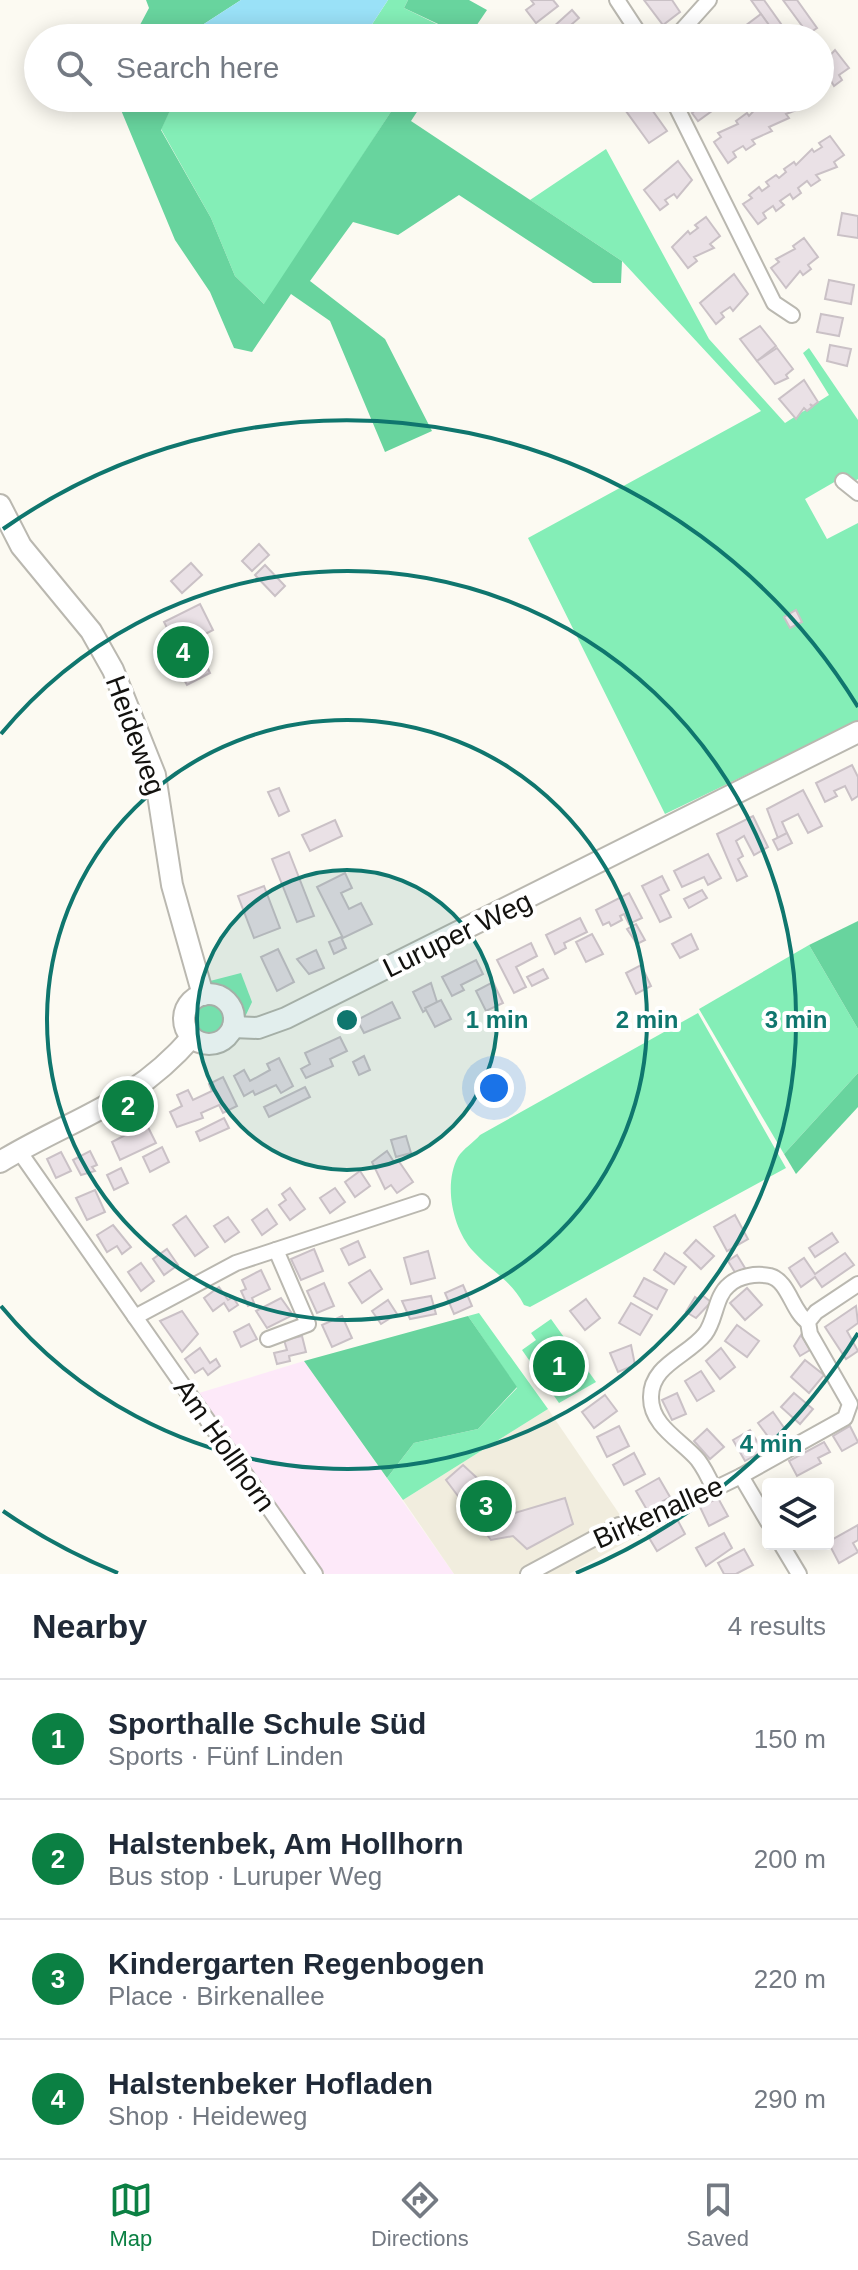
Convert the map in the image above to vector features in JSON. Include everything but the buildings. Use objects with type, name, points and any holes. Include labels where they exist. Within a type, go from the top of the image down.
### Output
[{"type":"street","points":[[617,0],[633,24]]},
{"type":"street","points":[[688,24],[709,0]]},
{"type":"street","points":[[679,112],[774,303],[792,315]]},
{"type":"street","points":[[843,481],[858,493]]},
{"type":"street","name":"Heideweg","points":[[0,505],[21,546],[103,649],[134,723],[155,775],[172,885],[203,995]]},
{"type":"street","name":"Luruper Weg","points":[[233,1027],[258,1028],[286,1018],[858,732]]},
{"type":"street","points":[[203,995],[220,997],[227,1003],[234,1019],[233,1027],[229,1035],[213,1044],[192,1037],[184,1021],[185,1012],[203,995]]},
{"type":"street","points":[[0,1162],[134,1092],[158,1073],[192,1037]]},
{"type":"street","name":"Am Hollhorn","points":[[19,1151],[315,1574]]},
{"type":"street","points":[[135,1317],[203,1278],[276,1250],[422,1202]]},
{"type":"street","points":[[268,1339],[308,1324],[276,1250]]},
{"type":"street","points":[[713,1487],[699,1462],[663,1427],[650,1399],[660,1372],[706,1333],[724,1289],[741,1278],[772,1276],[779,1281],[802,1318],[808,1322],[810,1334],[850,1404],[845,1418],[741,1476]]},
{"type":"street","points":[[808,1322],[816,1312],[858,1284]]},
{"type":"street","name":"Birkenallee","points":[[528,1574],[619,1525],[636,1527],[741,1476],[762,1512]]},
{"type":"street","points":[[785,1550],[799,1574]]},
{"type":"shaded area","points":[[304,1361],[454,1574],[325,1574],[199,1393]]},
{"type":"shaded area","points":[[548,1409],[635,1537],[569,1574],[454,1574],[403,1500]]},
{"type":"green space","points":[[146,0],[241,0],[204,24],[140,24],[149,8]]},
{"type":"green space","points":[[388,0],[408,0],[404,8],[437,24],[372,24]]},
{"type":"green space","points":[[408,0],[469,0],[487,10],[478,24],[438,24],[404,8]]},
{"type":"green space","points":[[122,112],[169,112],[161,130],[211,218],[235,276],[264,304],[391,112],[417,112],[411,121],[622,261],[621,283],[593,283],[459,195],[398,235],[353,222],[310,281],[385,339],[432,431],[385,452],[330,321],[291,294],[252,352],[234,348],[210,292],[175,240]]},
{"type":"green space","points":[[169,112],[391,112],[265,305],[235,276],[211,218],[161,129]]},
{"type":"green space","points":[[606,149],[709,339],[785,423],[829,395],[803,353],[809,348],[858,420],[858,479],[852,483],[843,477],[805,499],[827,539],[858,523],[858,721],[665,814],[528,538],[761,411],[622,261],[530,200]]},
{"type":"green space","points":[[858,921],[858,1029],[809,945]]},
{"type":"green space","points":[[809,945],[858,1029],[858,1073],[784,1154],[699,1009]]},
{"type":"green space","points":[[241,973],[252,1002],[245,1017],[210,981]]},
{"type":"green space","points":[[209,1003],[220,1008],[225,1019],[220,1030],[209,1035],[198,1030],[193,1019],[198,1008]]},
{"type":"green space","points":[[698,1013],[786,1168],[530,1307],[524,1305],[507,1283],[473,1251],[460,1231],[451,1193],[451,1180],[458,1157],[480,1135]]},
{"type":"green space","points":[[858,1073],[858,1107],[796,1174],[784,1154]]},
{"type":"green space","points":[[479,1313],[548,1409],[403,1500],[387,1478],[414,1443],[478,1429],[517,1388],[468,1316]]},
{"type":"green space","points":[[468,1316],[517,1387],[478,1429],[414,1443],[387,1478],[304,1361]]},
{"type":"green space","points":[[551,1319],[596,1382],[559,1403],[522,1350],[536,1340],[531,1333]]},
{"type":"water","points":[[241,0],[388,0],[372,24],[204,24]]},
{"type":"place","name":"Halstenbeker Hofladen","points":[[183,652]]},
{"type":"place","name":"Halstenbek, Am Hollhorn","points":[[128,1106]]},
{"type":"place","name":"Sporthalle Schule Süd","points":[[559,1366]]},
{"type":"place","name":"Kindergarten Regenbogen","points":[[486,1506]]}]
